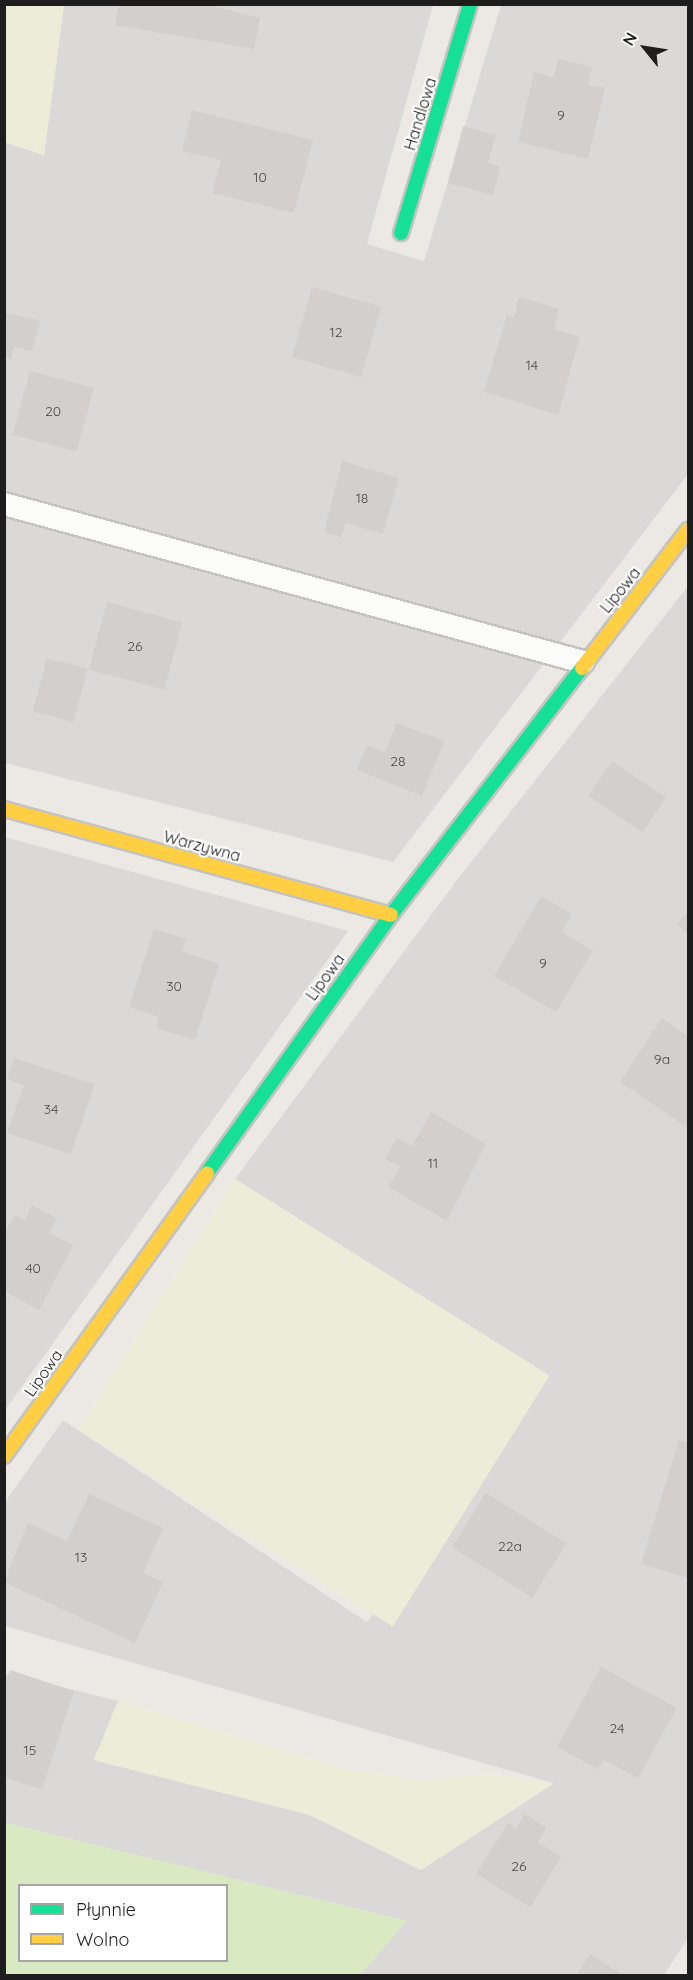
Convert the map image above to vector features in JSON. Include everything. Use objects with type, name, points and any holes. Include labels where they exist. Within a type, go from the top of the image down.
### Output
[{"type":"street","name":"Handlowa","points":[[401,233],[470,4]]},
{"type":"street","name":"Lipowa","points":[[4,1456],[391,915],[583,662],[688,530]]},
{"type":"street","name":"Warzywna","points":[[4,808],[391,915]]},
{"type":"lane","points":[[4,504],[583,662]]},
{"type":"shaded area","points":[[64,5],[433,5],[367,244],[424,261],[501,5],[688,5],[688,474],[393,862],[5,763],[4,142],[44,155]]},
{"type":"shaded area","points":[[688,586],[688,1938],[664,1975],[360,1975],[406,1921],[5,1823],[4,1673],[118,1701],[94,1760],[310,1815],[421,1870],[553,1783],[5,1626],[5,1502],[63,1420],[367,1622],[549,1376],[235,1179],[460,876]]},
{"type":"shaded area","points":[[5,837],[348,931],[5,1410]]},
{"type":"green space","points":[[5,4],[64,5],[44,155],[5,142]]},
{"type":"green space","points":[[235,1179],[550,1376],[393,1627],[78,1430]]},
{"type":"green space","points":[[118,1701],[348,1770],[421,1780],[491,1774],[553,1784],[421,1870],[310,1815],[94,1760]]},
{"type":"green space","points":[[5,1823],[406,1921],[360,1975],[5,1975]]},
{"type":"building","points":[[119,4],[205,4],[260,18],[254,49],[115,25]]},
{"type":"building","points":[[558,59],[592,67],[588,85],[605,88],[588,159],[518,142],[534,72],[554,77]]},
{"type":"building","points":[[192,110],[313,140],[294,213],[212,193],[221,160],[182,151]]},
{"type":"building","points":[[463,126],[496,135],[488,163],[500,167],[493,195],[448,183]]},
{"type":"building","points":[[312,287],[381,307],[361,377],[292,357]]},
{"type":"building","points":[[519,297],[559,309],[554,329],[580,337],[558,415],[484,392],[507,315],[514,317]]},
{"type":"building","points":[[4,312],[40,321],[32,351],[14,347],[11,359],[4,357]]},
{"type":"building","points":[[30,371],[94,388],[77,452],[13,435]]},
{"type":"building","points":[[342,461],[399,478],[383,534],[346,523],[341,537],[324,532]]},
{"type":"building","points":[[107,602],[182,622],[164,690],[89,670]]},
{"type":"building","points":[[47,658],[88,669],[73,722],[33,711]]},
{"type":"building","points":[[397,723],[444,741],[422,796],[357,770],[367,745],[385,752]]},
{"type":"building","points":[[612,761],[666,797],[642,832],[589,796]]},
{"type":"building","points":[[541,896],[572,914],[561,932],[593,950],[556,1012],[494,976]]},
{"type":"building","points":[[688,911],[688,934],[677,924]]},
{"type":"building","points":[[154,929],[186,939],[182,952],[219,964],[195,1040],[156,1028],[159,1017],[129,1007]]},
{"type":"building","points":[[662,1018],[688,1036],[688,1128],[620,1082]]},
{"type":"building","points":[[14,1058],[95,1084],[71,1154],[7,1133],[24,1085],[7,1079]]},
{"type":"building","points":[[431,1112],[486,1144],[447,1221],[388,1187],[400,1167],[385,1159],[397,1138],[412,1146]]},
{"type":"building","points":[[32,1205],[57,1218],[49,1233],[73,1245],[39,1310],[4,1291],[4,1233],[15,1215],[25,1220]]},
{"type":"building","points":[[679,1440],[688,1443],[688,1578],[641,1564]]},
{"type":"building","points":[[486,1493],[567,1543],[533,1598],[452,1547]]},
{"type":"building","points":[[89,1494],[163,1528],[143,1573],[163,1582],[135,1643],[4,1582],[28,1523],[67,1541]]},
{"type":"building","points":[[601,1667],[677,1708],[638,1778],[604,1760],[598,1769],[557,1747]]},
{"type":"building","points":[[10,1670],[74,1691],[42,1789],[4,1777],[4,1685]]},
{"type":"building","points":[[525,1814],[546,1828],[538,1842],[561,1857],[530,1907],[476,1874],[508,1823],[516,1829]]},
{"type":"building","points":[[590,1954],[624,1976],[576,1976]]},
{"type":"traffic: fast","points":[[401,233],[470,4]]},
{"type":"traffic: fast","points":[[207,1173],[391,915],[582,668]]},
{"type":"traffic: slow","points":[[582,668],[688,530]]},
{"type":"traffic: slow","points":[[4,809],[391,915]]},
{"type":"traffic: slow","points":[[4,1456],[207,1173]]}]
